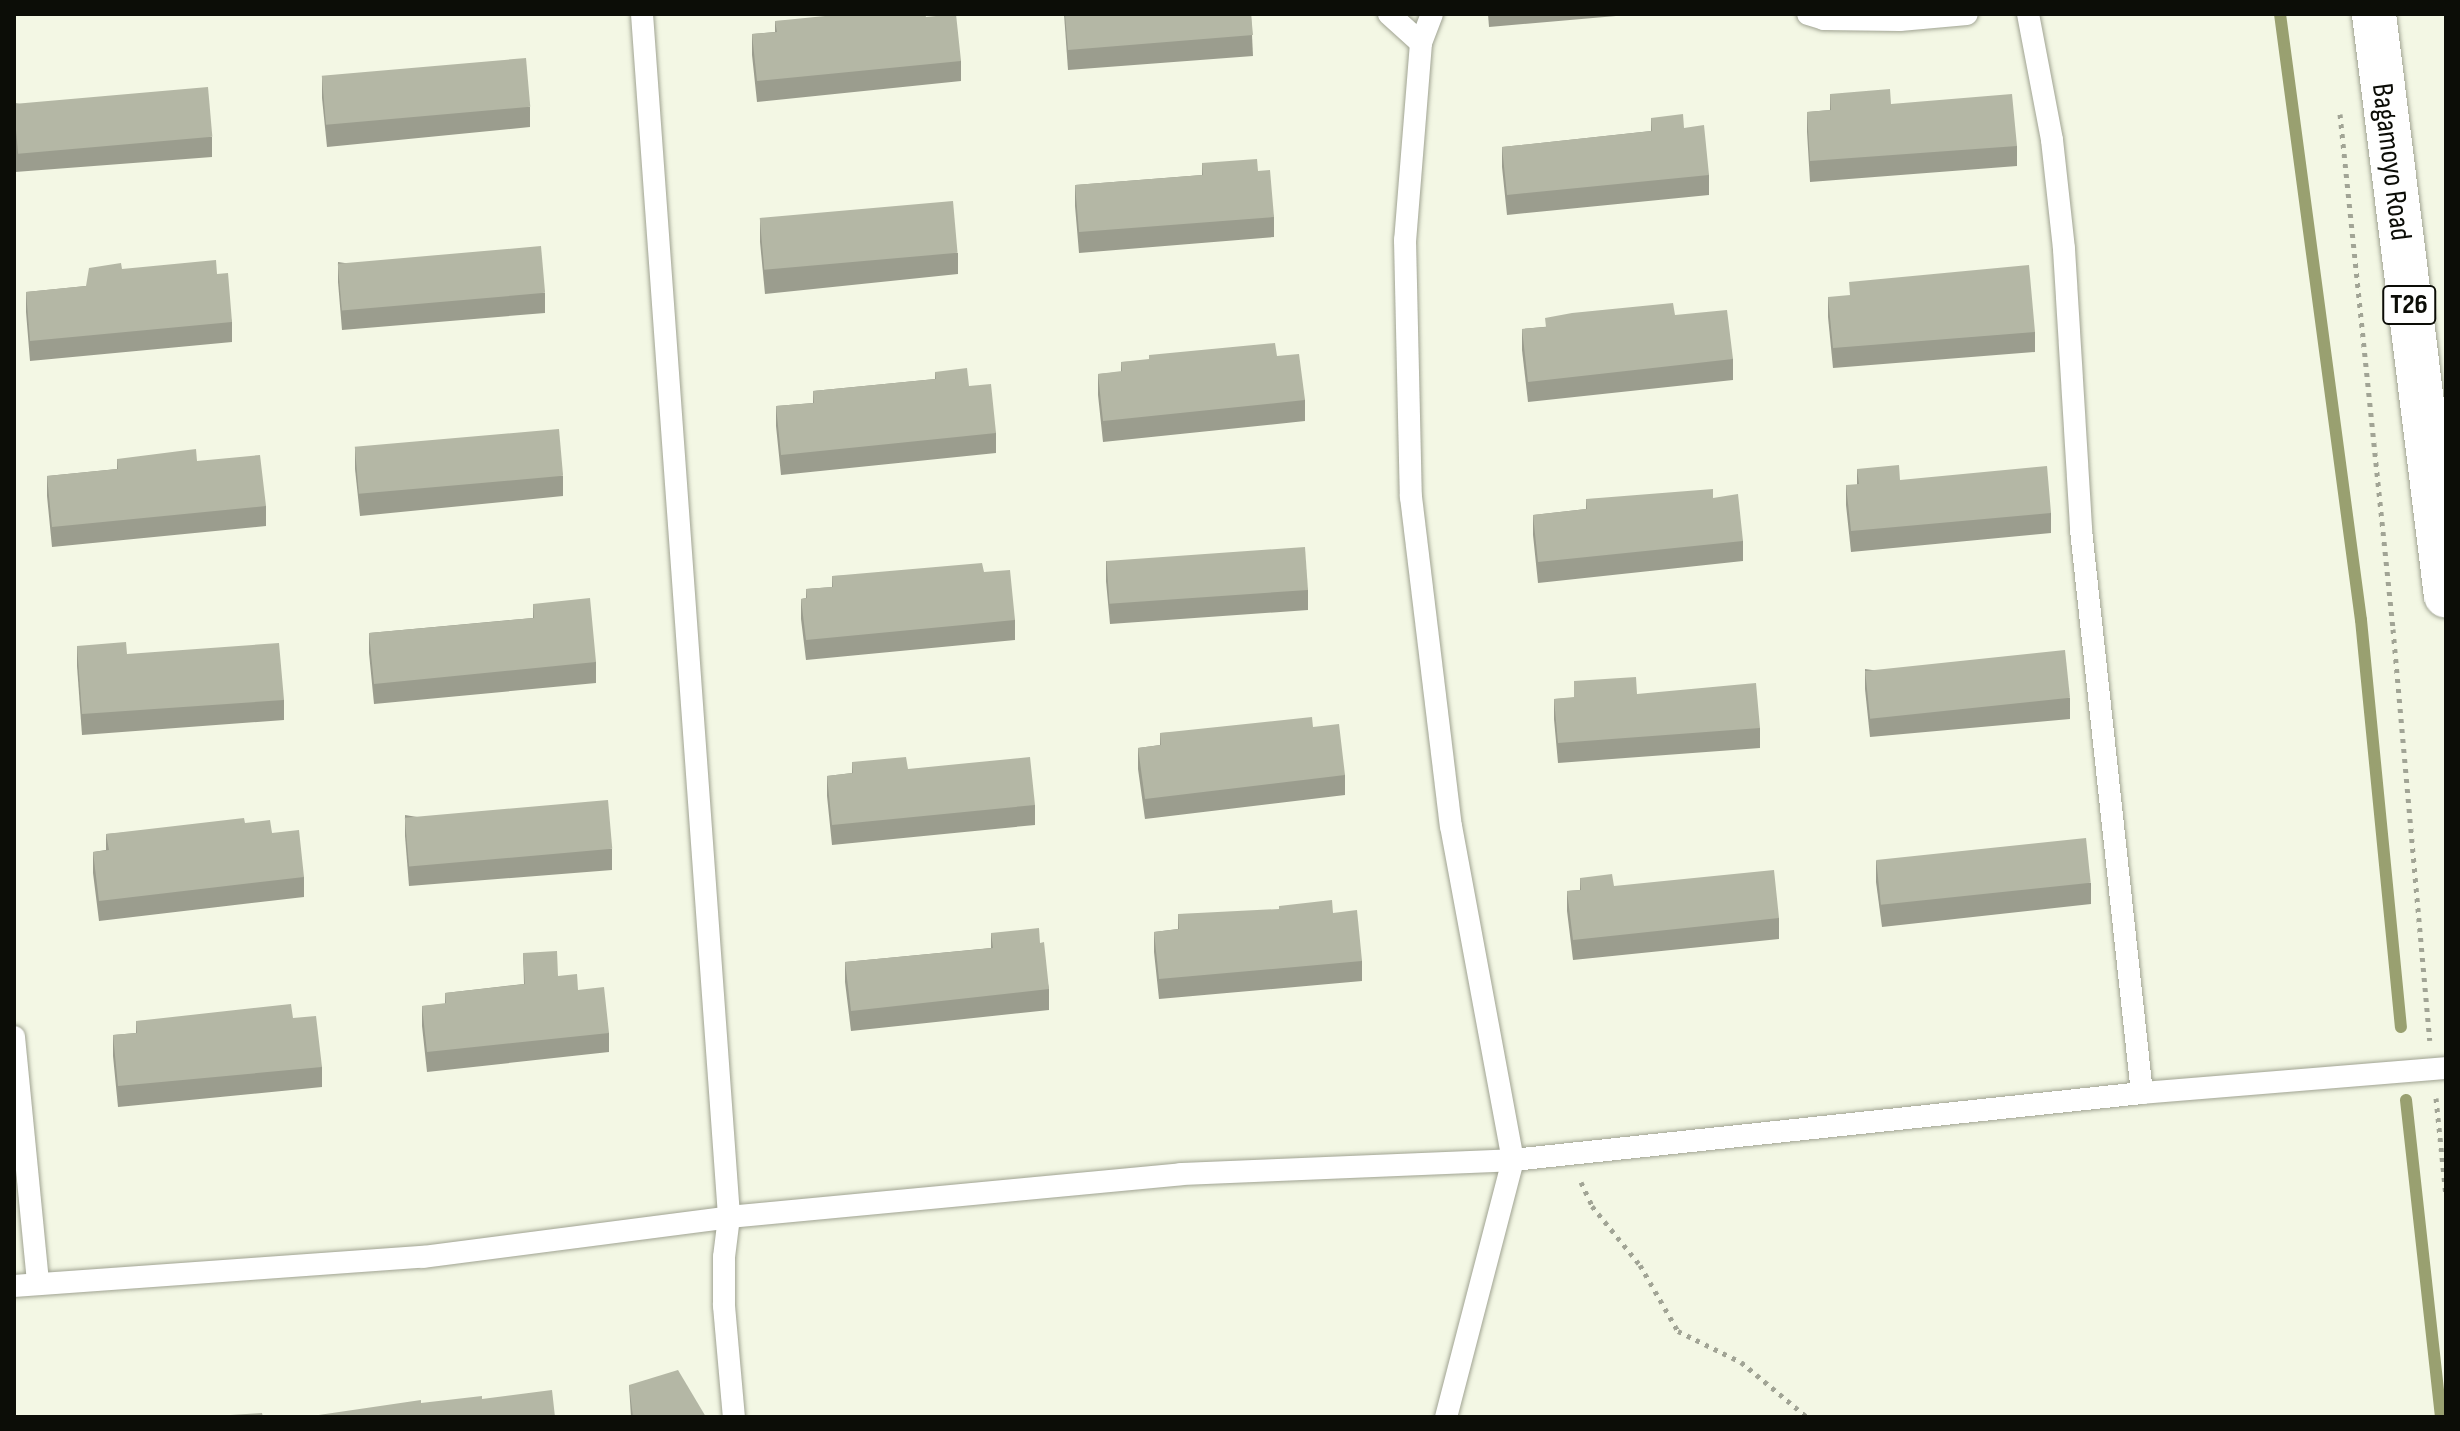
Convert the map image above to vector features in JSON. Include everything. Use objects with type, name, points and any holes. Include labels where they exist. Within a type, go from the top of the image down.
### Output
[{"type":"highway","name":"Bagamoyo Road","points":[[2374,14],[2446,596]]},
{"type":"lane","points":[[642,14],[729,1217],[724,1257],[724,1306],[734,1417]]},
{"type":"lane","points":[[1389,14],[1421,43]]},
{"type":"lane","points":[[1432,14],[1421,43],[1405,240],[1411,497],[1451,826],[1513,1160],[1446,1417]]},
{"type":"lane","points":[[1808,14],[1824,19],[1900,20],[1967,14]]},
{"type":"lane","points":[[2028,14],[2052,140],[2064,249],[2081,530],[2142,1093]]},
{"type":"lane","points":[[14,1037],[38,1282]]},
{"type":"lane","points":[[14,1286],[423,1257],[729,1217],[1181,1174],[1513,1160],[1568,1151],[2142,1093],[2439,1069]]},
{"type":"path","points":[[2339,104],[2439,1069],[2446,1196]]},
{"type":"path","points":[[1568,1151],[1592,1206],[1640,1265],[1678,1331],[1741,1362],[1807,1417]]},
{"type":"building","points":[[845,14],[925,14],[926,17],[956,14],[961,61],[757,81],[752,34],[777,32],[775,21]]},
{"type":"building","points":[[1065,14],[1251,14],[1253,35],[1068,50]]},
{"type":"building","points":[[526,58],[530,107],[326,125],[322,76]]},
{"type":"building","points":[[208,87],[212,137],[18,154],[14,104]]},
{"type":"building","points":[[1890,89],[1891,104],[2012,94],[2017,146],[1810,161],[1807,112],[1831,110],[1830,94]]},
{"type":"building","points":[[1683,114],[1684,128],[1704,125],[1709,175],[1507,195],[1502,147],[1652,131],[1651,118]]},
{"type":"building","points":[[1257,159],[1258,171],[1270,170],[1274,217],[1079,232],[1075,185],[1203,175],[1202,163]]},
{"type":"building","points":[[953,201],[958,253],[764,270],[760,218]]},
{"type":"building","points":[[541,246],[545,293],[342,311],[338,264]]},
{"type":"building","points":[[216,260],[217,274],[228,273],[232,322],[30,341],[26,292],[86,286],[89,268],[121,263],[122,269]]},
{"type":"building","points":[[2029,265],[2035,332],[1833,348],[1828,297],[1850,295],[1849,282]]},
{"type":"building","points":[[1673,303],[1675,315],[1727,310],[1733,359],[1528,382],[1522,329],[1546,327],[1545,318],[1572,313]]},
{"type":"building","points":[[1275,343],[1277,356],[1299,354],[1305,400],[1103,421],[1098,374],[1122,371],[1121,362],[1149,359],[1149,355]]},
{"type":"building","points":[[967,368],[969,386],[991,384],[996,433],[781,455],[776,406],[814,403],[813,391],[936,379],[935,372]]},
{"type":"building","points":[[559,429],[563,476],[359,494],[355,447]]},
{"type":"building","points":[[196,449],[197,461],[260,455],[266,506],[52,527],[47,476],[118,469],[117,459]]},
{"type":"building","points":[[1899,465],[1900,480],[2047,466],[2051,513],[1851,531],[1846,485],[1859,484],[1857,469]]},
{"type":"building","points":[[1713,489],[1713,498],[1738,494],[1743,541],[1538,562],[1533,515],[1587,509],[1586,499]]},
{"type":"building","points":[[1305,547],[1308,590],[1109,604],[1106,561]]},
{"type":"building","points":[[982,563],[984,572],[1010,570],[1015,620],[806,640],[801,599],[807,598],[806,589],[833,587],[832,576]]},
{"type":"building","points":[[590,598],[596,662],[374,684],[369,633],[534,618],[533,604]]},
{"type":"building","points":[[126,642],[127,654],[279,643],[284,700],[82,714],[77,646]]},
{"type":"building","points":[[2065,650],[2070,698],[1870,719],[1865,671]]},
{"type":"building","points":[[1636,677],[1637,694],[1756,683],[1760,728],[1558,743],[1554,699],[1574,697],[1574,681]]},
{"type":"building","points":[[1312,717],[1313,727],[1339,724],[1345,775],[1145,799],[1138,748],[1161,745],[1160,733]]},
{"type":"building","points":[[906,757],[908,769],[1030,757],[1035,805],[832,825],[827,776],[853,773],[852,762]]},
{"type":"building","points":[[608,800],[612,849],[409,867],[405,818]]},
{"type":"building","points":[[244,818],[245,823],[270,820],[272,833],[299,830],[304,877],[99,901],[93,852],[109,850],[106,834]]},
{"type":"building","points":[[2086,838],[2091,883],[1881,905],[1876,860]]},
{"type":"building","points":[[1774,870],[1779,918],[1573,940],[1567,891],[1581,890],[1580,878],[1612,874],[1614,886]]},
{"type":"building","points":[[1332,900],[1333,913],[1357,910],[1362,961],[1159,979],[1154,932],[1179,929],[1178,914],[1279,909],[1279,906]]},
{"type":"building","points":[[1039,928],[1040,943],[1044,942],[1049,989],[851,1011],[845,962],[993,948],[991,933]]},
{"type":"building","points":[[557,951],[558,976],[577,974],[578,990],[604,987],[609,1033],[427,1052],[422,1006],[446,1003],[445,993],[525,984],[523,953]]},
{"type":"building","points":[[291,1004],[293,1018],[316,1016],[322,1067],[118,1086],[113,1035],[137,1033],[136,1021]]},
{"type":"building","points":[[678,1370],[706,1417],[633,1417],[629,1385]]},
{"type":"building","points":[[552,1390],[555,1417],[305,1417],[421,1400],[421,1403],[482,1396],[482,1399]]},
{"type":"building","points":[[262,1413],[263,1417],[199,1417]]},
{"type":"waterway","points":[[2280,14],[2361,620],[2401,1027]]},
{"type":"waterway","points":[[2406,1100],[2441,1417]]}]
